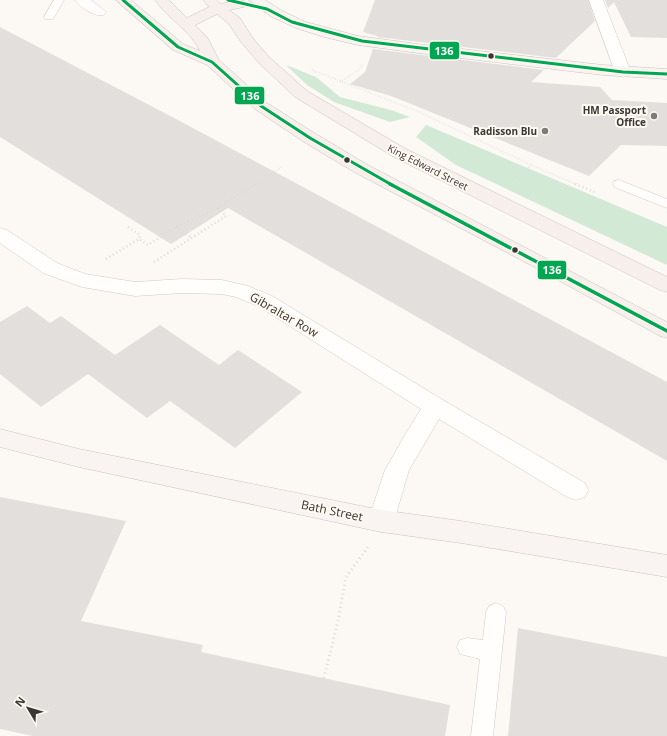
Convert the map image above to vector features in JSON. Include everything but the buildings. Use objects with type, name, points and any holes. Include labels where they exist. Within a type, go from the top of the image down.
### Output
[{"type":"highway","points":[[123,0],[178,47],[212,62],[261,106],[310,138],[360,168],[667,331]]},
{"type":"highway","points":[[162,0],[185,25],[202,40],[212,62]]},
{"type":"highway","points":[[185,25],[227,2],[235,21]]},
{"type":"highway","name":"King Edward Street","points":[[227,2],[235,21],[254,49],[301,94],[400,154],[667,285]]},
{"type":"main road","points":[[227,2],[262,4],[292,22],[362,41],[623,72],[667,74]]},
{"type":"main road","name":"Bath Street","points":[[0,438],[376,532],[461,532],[667,566]]},
{"type":"street","points":[[82,0],[98,12]]},
{"type":"street","points":[[596,0],[623,72]]},
{"type":"street","name":"Gibraltar Row","points":[[0,234],[50,268],[82,280],[135,289],[208,285],[241,291],[265,301],[435,406],[576,490]]},
{"type":"street","points":[[376,532],[397,470],[414,439],[435,406]]},
{"type":"lane","points":[[49,18],[59,0]]},
{"type":"lane","points":[[619,184],[667,204]]},
{"type":"lane","points":[[482,736],[496,612]]},
{"type":"lane","points":[[467,647],[491,651]]},
{"type":"path","points":[[340,82],[360,69],[362,63]]},
{"type":"path","points":[[307,68],[419,112],[531,165],[602,195]]},
{"type":"path","points":[[128,227],[140,235],[139,239],[148,245],[176,227],[218,208],[283,166]]},
{"type":"path","points":[[149,265],[226,216],[218,208]]},
{"type":"path","points":[[176,227],[192,238]]},
{"type":"path","points":[[100,263],[139,239]]},
{"type":"path","points":[[324,678],[338,621],[346,577],[376,532]]},
{"type":"green space","points":[[286,65],[316,77],[340,97],[391,110],[410,117],[390,122],[334,102],[307,85]]},
{"type":"green space","points":[[426,125],[667,227],[667,265],[456,165],[416,137]]},
{"type":"transit line","name":"136","points":[[123,0],[178,47],[212,62],[261,106],[310,138],[360,168],[667,331]]},
{"type":"transit line","name":"136","points":[[228,0],[267,9],[292,22],[362,41],[623,72],[667,74]]},
{"type":"place","name":"HM Passport Office","points":[[654,116]]},
{"type":"place","name":"Radisson Blu","points":[[545,131]]}]
